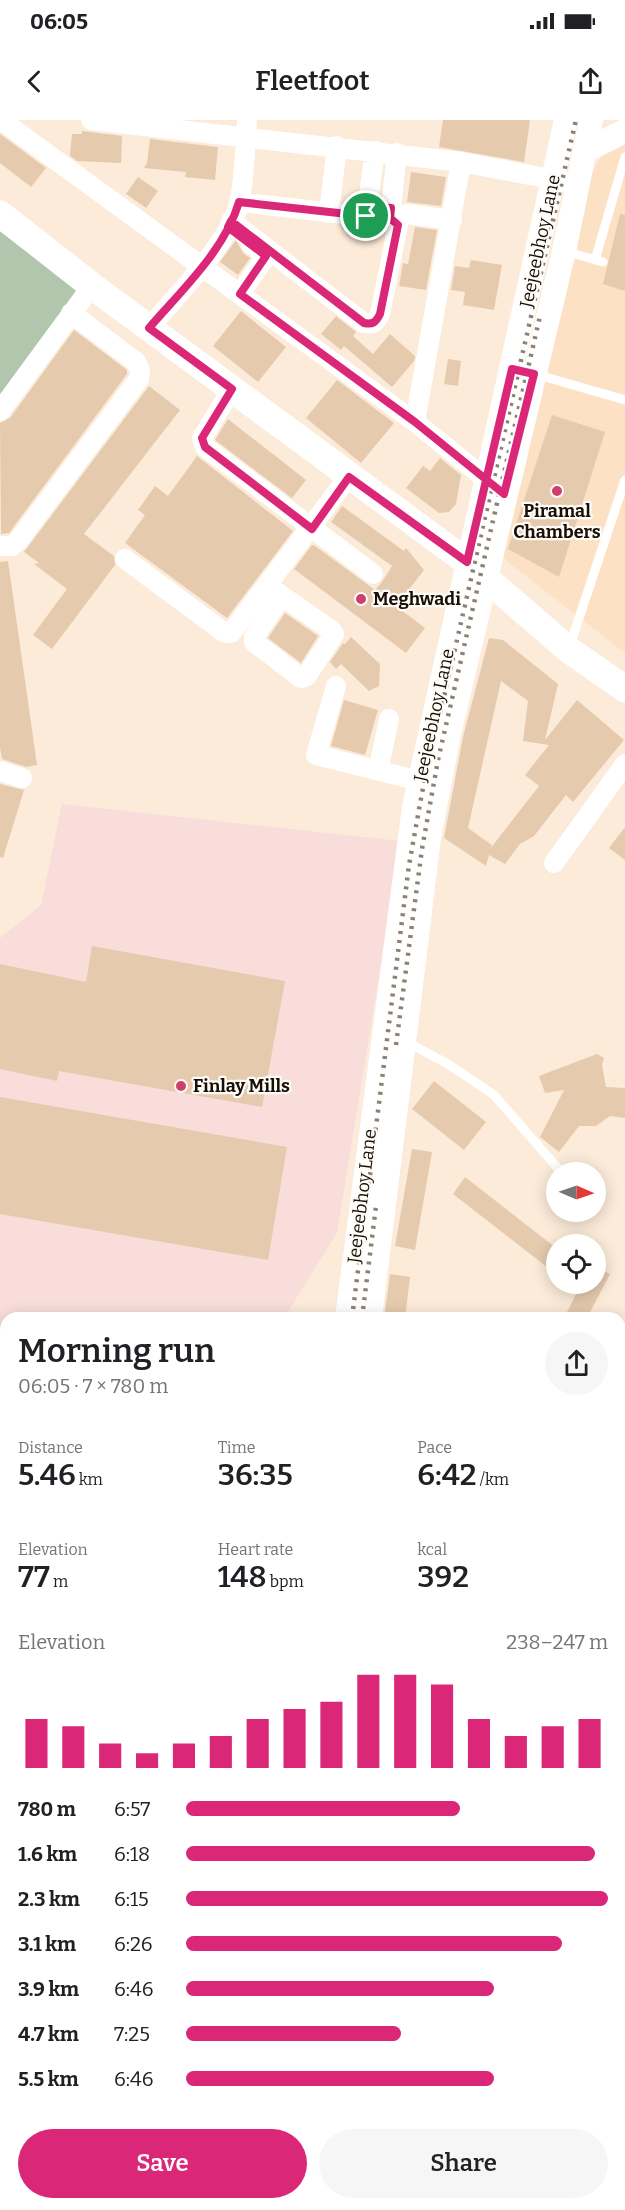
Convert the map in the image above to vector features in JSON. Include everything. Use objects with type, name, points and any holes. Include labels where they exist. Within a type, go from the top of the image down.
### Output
[{"type":"main road","points":[[0,214],[92,286],[476,570],[569,650],[625,689]]},
{"type":"street","points":[[1,120],[243,289],[496,488]]},
{"type":"street","points":[[91,120],[247,128],[336,152],[396,159],[416,164],[461,162],[579,184]]},
{"type":"street","name":"Jeejeebhoy Lane","points":[[348,1312],[375,1186],[420,781],[436,752],[523,371],[566,120]]},
{"type":"street","name":"Jeejeebhoy Lane","points":[[523,371],[564,251],[587,150],[591,120]]},
{"type":"street","points":[[149,328],[205,261],[230,224],[239,202],[247,128]]},
{"type":"street","points":[[587,150],[625,131]]},
{"type":"street","points":[[330,207],[336,152]]},
{"type":"street","points":[[367,211],[374,156]]},
{"type":"street","points":[[230,224],[364,323],[370,324],[376,321],[380,314],[398,225],[396,159]]},
{"type":"street","points":[[415,422],[461,162]]},
{"type":"street","points":[[239,202],[330,207],[452,220]]},
{"type":"street","points":[[230,224],[266,255],[243,289]]},
{"type":"street","points":[[0,411],[92,286]]},
{"type":"street","points":[[0,546],[6,547],[18,541],[139,379],[140,370],[136,362],[71,313]]},
{"type":"street","points":[[232,389],[202,441],[205,447],[373,574]]},
{"type":"street","points":[[125,559],[225,633],[234,631],[275,591],[312,529],[349,477]]},
{"type":"street","points":[[336,686],[316,755],[420,781]]},
{"type":"street","points":[[378,771],[389,719]]},
{"type":"street","points":[[370,1312],[375,1186],[404,1041],[429,838],[436,752]]},
{"type":"street","points":[[554,863],[625,764]]},
{"type":"street","points":[[0,771],[22,778]]},
{"type":"lane","points":[[564,251],[599,261],[625,158]]},
{"type":"lane","points":[[523,371],[625,400]]},
{"type":"lane","points":[[569,650],[625,480]]},
{"type":"lane","points":[[404,1041],[448,1064],[494,1095],[552,1162]]},
{"type":"shaded area","points":[[625,142],[625,653],[505,560],[498,541],[588,180],[605,150]]},
{"type":"shaded area","name":"Finlay Mills","points":[[62,804],[401,841],[337,1233],[288,1312],[0,1312],[0,938],[41,905]]},
{"type":"green space","points":[[0,228],[84,291],[0,400]]},
{"type":"building","points":[[443,120],[530,120],[524,162],[439,147]]},
{"type":"building","points":[[82,131],[122,136],[121,163],[77,161],[70,156],[72,134],[82,134]]},
{"type":"building","points":[[0,134],[46,168],[31,187],[0,163]]},
{"type":"building","points":[[150,139],[218,147],[215,180],[185,177],[186,172],[144,168],[147,163]]},
{"type":"building","points":[[411,172],[446,177],[441,206],[407,202]]},
{"type":"building","points":[[138,177],[158,191],[146,208],[126,194]]},
{"type":"building","points":[[620,214],[625,215],[625,291],[603,284]]},
{"type":"building","points":[[415,227],[437,230],[426,290],[399,286],[403,263],[408,264]]},
{"type":"building","points":[[236,240],[243,253],[250,258],[238,275],[220,262]]},
{"type":"building","points":[[471,260],[502,265],[494,310],[463,305],[465,292],[451,290],[455,266],[469,268]]},
{"type":"building","points":[[241,311],[286,347],[258,382],[213,346]]},
{"type":"building","points":[[336,316],[356,332],[353,336],[373,354],[390,334],[415,356],[414,361],[392,387],[344,346],[341,350],[321,334]]},
{"type":"building","points":[[74,330],[127,370],[127,374],[9,533],[1,534],[0,423],[10,418]]},
{"type":"building","points":[[448,359],[461,361],[458,386],[444,384]]},
{"type":"building","points":[[337,380],[394,423],[361,463],[306,418]]},
{"type":"building","points":[[149,386],[180,410],[84,534],[114,556],[115,565],[52,649],[33,635],[67,589],[34,564],[39,563],[24,552]]},
{"type":"building","name":"Piramal Chambers","points":[[552,415],[605,432],[559,577],[508,549]]},
{"type":"building","points":[[228,419],[306,480],[292,498],[215,440]]},
{"type":"building","points":[[197,456],[293,531],[227,618],[125,543],[145,515],[138,510],[155,486],[168,496]]},
{"type":"building","points":[[440,458],[461,475],[456,504],[449,512],[439,513],[406,488],[423,466],[430,471]]},
{"type":"building","points":[[342,506],[404,551],[406,548],[424,570],[396,606],[425,628],[406,653],[294,569],[312,545],[375,590],[382,582],[392,566],[331,522]]},
{"type":"building","points":[[8,561],[37,765],[26,767],[2,759],[0,747],[0,562]]},
{"type":"building","points":[[285,613],[318,636],[301,663],[268,638]]},
{"type":"building","points":[[351,637],[380,664],[379,686],[369,691],[341,664],[336,669],[330,662],[343,643],[345,644]]},
{"type":"building","points":[[489,638],[503,640],[558,684],[545,740],[577,700],[624,740],[573,802],[566,795],[534,836],[520,844],[505,864],[489,855],[486,866],[444,838],[463,737]],"holes":[[[501,681],[528,701],[523,741],[549,745],[525,775],[539,786],[490,849],[492,845],[468,828]]]},
{"type":"building","points":[[344,700],[378,710],[365,755],[331,746]]},
{"type":"building","points":[[0,784],[24,790],[3,858],[0,857]]},
{"type":"building","points":[[625,827],[625,860],[609,848]]},
{"type":"building","points":[[92,946],[285,981],[262,1107],[59,1071],[57,1081],[0,1069],[0,964],[86,982]]},
{"type":"building","points":[[597,1054],[604,1058],[602,1065],[606,1087],[625,1088],[625,1118],[610,1116],[596,1126],[579,1126],[559,1152],[540,1137],[564,1090],[545,1093],[539,1076]]},
{"type":"building","points":[[434,1081],[486,1122],[464,1150],[412,1109]]},
{"type":"building","points":[[0,1097],[287,1147],[268,1260],[0,1214]]},
{"type":"building","points":[[412,1149],[432,1152],[415,1250],[395,1246]]},
{"type":"building","points":[[465,1177],[546,1240],[546,1266],[453,1194]]},
{"type":"building","points":[[390,1274],[410,1277],[406,1312],[385,1312]]},
{"type":"building","points":[[576,1294],[600,1294],[590,1312],[567,1312]]},
{"type":"railway","points":[[353,1312],[409,865],[422,793],[576,120]]},
{"type":"railway","points":[[396,1045],[422,849],[438,760],[540,316]]},
{"type":"railway","points":[[363,1312],[376,1206]]},
{"type":"place","name":"Piramal Chambers","points":[[557,491]]},
{"type":"place","name":"Meghwadi","points":[[361,599]]},
{"type":"place","name":"Finlay Mills","points":[[181,1086]]},
{"type":"route","points":[[366,216],[239,202],[228,227],[201,267],[149,328],[232,389],[202,438],[205,447],[312,529],[349,477],[467,562],[487,481],[512,369],[534,374],[504,494],[487,481],[415,422],[240,294],[266,256],[228,227],[231,221],[364,323],[370,324],[376,321],[380,314],[398,225],[396,220],[390,218],[391,208],[368,206],[366,216]]}]
